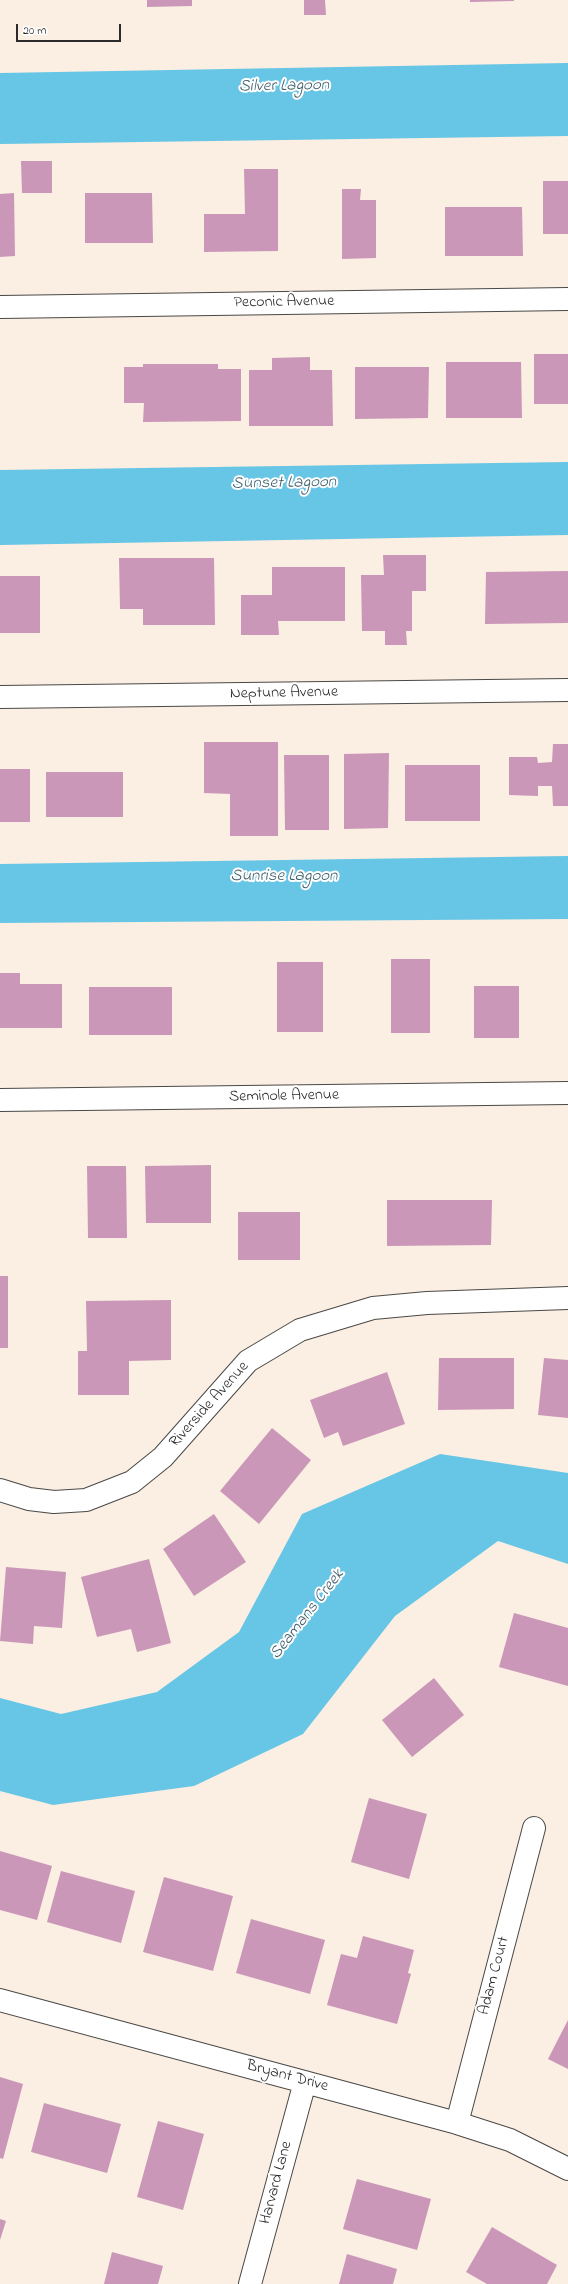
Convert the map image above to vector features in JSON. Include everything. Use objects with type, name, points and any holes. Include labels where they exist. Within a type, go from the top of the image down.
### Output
[{"type":"street","name":"Peconic Avenue","points":[[0,307],[568,299]]},
{"type":"street","name":"Neptune Avenue","points":[[0,697],[568,690]]},
{"type":"street","name":"Seminole Avenue","points":[[0,1100],[568,1093]]},
{"type":"street","name":"Riverside Avenue","points":[[0,1490],[29,1499],[54,1502],[86,1500],[132,1482],[163,1457],[248,1361],[300,1330],[372,1308],[427,1303],[568,1298]]},
{"type":"street","name":"Adam Court","points":[[457,2123],[534,1828]]},
{"type":"street","name":"Bryant Drive","points":[[0,2000],[457,2123],[510,2140],[568,2169]]},
{"type":"street","name":"Harvard Lane","points":[[250,2284],[305,2082]]},
{"type":"water","name":"Silver Lagoon","points":[[568,63],[568,136],[0,144],[0,73]]},
{"type":"water","name":"Sunset Lagoon","points":[[568,462],[568,535],[0,545],[0,470]]},
{"type":"water","name":"Sunrise Lagoon","points":[[568,856],[568,919],[0,923],[0,864]]},
{"type":"water","name":"Seamans Creek","points":[[440,1454],[568,1473],[568,1564],[498,1541],[395,1616],[303,1734],[194,1786],[53,1805],[0,1791],[0,1698],[61,1714],[157,1692],[239,1632],[302,1514]]},
{"type":"building","points":[[147,0],[192,0],[192,6],[147,7]]},
{"type":"building","points":[[304,0],[325,0],[326,15],[304,15]]},
{"type":"building","points":[[470,0],[514,0],[514,1],[470,2]]},
{"type":"building","points":[[21,161],[52,161],[52,193],[22,193]]},
{"type":"building","points":[[244,169],[278,169],[278,251],[204,252],[204,214],[245,214]]},
{"type":"building","points":[[543,181],[568,181],[568,234],[543,234]]},
{"type":"building","points":[[342,189],[361,189],[360,200],[376,200],[376,258],[342,259]]},
{"type":"building","points":[[14,193],[15,256],[0,257],[0,194]]},
{"type":"building","points":[[85,193],[152,193],[153,243],[85,243]]},
{"type":"building","points":[[445,207],[522,207],[523,256],[445,256]]},
{"type":"building","points":[[534,354],[568,354],[568,404],[534,404]]},
{"type":"building","points":[[310,357],[310,370],[332,370],[333,426],[249,426],[249,370],[272,370],[272,358]]},
{"type":"building","points":[[446,362],[521,362],[522,418],[446,418]]},
{"type":"building","points":[[143,364],[218,364],[218,369],[241,369],[241,421],[143,422],[144,403],[124,403],[124,367],[143,367]]},
{"type":"building","points":[[355,367],[429,367],[428,418],[355,419]]},
{"type":"building","points":[[383,555],[426,555],[426,591],[412,591],[412,631],[406,631],[407,645],[385,645],[385,631],[362,631],[361,575],[384,575]]},
{"type":"building","points":[[119,558],[214,558],[215,625],[143,625],[143,609],[120,609]]},
{"type":"building","points":[[272,567],[345,567],[345,621],[278,621],[279,635],[241,635],[241,595],[272,595]]},
{"type":"building","points":[[568,571],[568,623],[485,624],[486,572]]},
{"type":"building","points":[[0,576],[40,576],[40,633],[0,633]]},
{"type":"building","points":[[204,742],[278,742],[278,836],[230,836],[230,794],[204,793]]},
{"type":"building","points":[[553,744],[568,744],[568,806],[553,806],[552,786],[538,786],[538,796],[509,795],[509,757],[537,757],[538,763],[552,762]]},
{"type":"building","points":[[389,753],[388,828],[344,829],[344,754]]},
{"type":"building","points":[[284,755],[329,755],[329,830],[285,830]]},
{"type":"building","points":[[405,765],[480,765],[480,821],[405,821]]},
{"type":"building","points":[[0,769],[30,769],[30,822],[0,822]]},
{"type":"building","points":[[46,772],[123,772],[123,817],[46,817]]},
{"type":"building","points":[[391,959],[430,959],[430,1033],[391,1033]]},
{"type":"building","points":[[277,962],[323,962],[323,1032],[277,1032]]},
{"type":"building","points":[[0,973],[20,973],[20,984],[62,984],[62,1028],[0,1028]]},
{"type":"building","points":[[474,986],[519,986],[519,1038],[474,1038]]},
{"type":"building","points":[[89,987],[172,987],[172,1035],[89,1035]]},
{"type":"building","points":[[211,1165],[211,1223],[146,1223],[145,1166]]},
{"type":"building","points":[[87,1166],[126,1166],[127,1238],[88,1238]]},
{"type":"building","points":[[387,1200],[492,1200],[491,1245],[387,1246]]},
{"type":"building","points":[[238,1212],[300,1212],[300,1260],[238,1260]]},
{"type":"building","points":[[0,1276],[8,1276],[8,1348],[0,1348]]},
{"type":"building","points":[[171,1300],[171,1360],[129,1361],[129,1395],[78,1395],[78,1351],[87,1351],[86,1301]]},
{"type":"building","points":[[439,1358],[514,1358],[514,1409],[438,1410]]},
{"type":"building","points":[[544,1358],[568,1360],[568,1418],[538,1415]]},
{"type":"building","points":[[387,1372],[405,1424],[343,1446],[338,1432],[324,1438],[310,1400]]},
{"type":"building","points":[[272,1428],[311,1460],[259,1524],[220,1491]]},
{"type":"building","points":[[214,1514],[246,1562],[194,1596],[163,1549]]},
{"type":"building","points":[[149,1559],[171,1643],[137,1652],[131,1629],[97,1637],[81,1577]]},
{"type":"building","points":[[6,1567],[66,1572],[62,1628],[34,1626],[33,1644],[0,1641]]},
{"type":"building","points":[[514,1613],[568,1628],[568,1686],[499,1667]]},
{"type":"building","points":[[434,1678],[464,1715],[412,1757],[382,1720]]},
{"type":"building","points":[[369,1798],[427,1814],[409,1879],[351,1862]]},
{"type":"building","points":[[0,1851],[52,1866],[37,1920],[0,1910]]},
{"type":"building","points":[[61,1871],[135,1891],[121,1943],[47,1922]]},
{"type":"building","points":[[164,1877],[233,1896],[213,1971],[143,1952]]},
{"type":"building","points":[[251,1919],[325,1940],[310,1994],[236,1973]]},
{"type":"building","points":[[363,1936],[414,1950],[408,1973],[411,1974],[397,2024],[327,2005],[341,1954],[357,1958]]},
{"type":"building","points":[[568,2020],[568,2069],[548,2059]]},
{"type":"building","points":[[0,2077],[23,2084],[3,2159],[0,2158]]},
{"type":"building","points":[[44,2103],[121,2124],[107,2173],[31,2152]]},
{"type":"building","points":[[158,2121],[204,2134],[183,2210],[137,2197]]},
{"type":"building","points":[[357,2179],[431,2199],[417,2250],[343,2229]]},
{"type":"building","points":[[0,2219],[6,2221],[0,2240]]},
{"type":"building","points":[[492,2227],[557,2265],[547,2284],[487,2284],[466,2272]]},
{"type":"building","points":[[112,2252],[163,2266],[158,2284],[104,2284]]},
{"type":"building","points":[[347,2254],[397,2269],[393,2284],[339,2284]]}]
